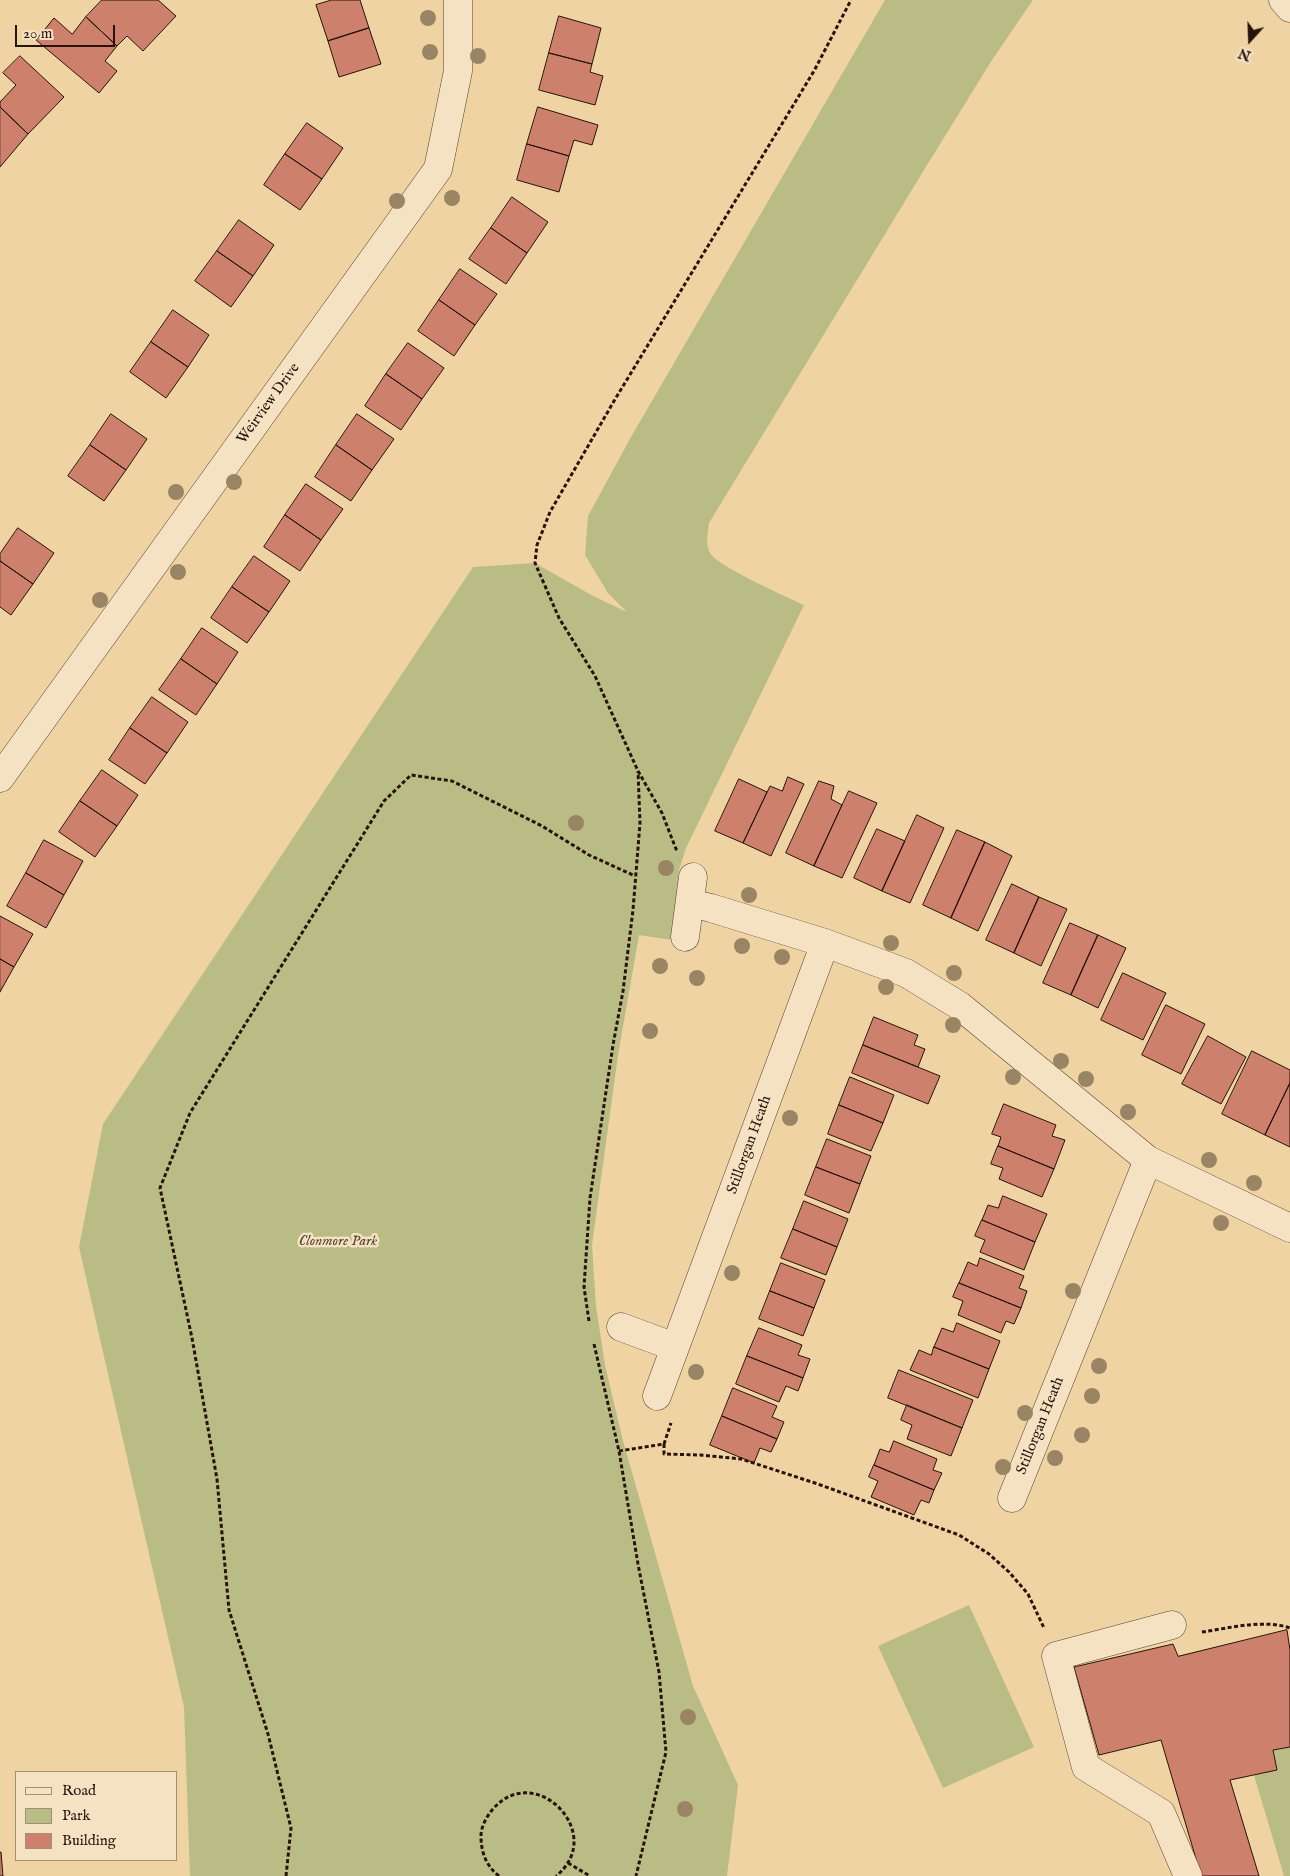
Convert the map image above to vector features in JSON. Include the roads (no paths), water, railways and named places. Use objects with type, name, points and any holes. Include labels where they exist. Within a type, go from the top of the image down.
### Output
[{"type":"street","name":"Weirview Drive","points":[[0,778],[438,169],[458,71],[458,0]]},
{"type":"street","points":[[1283,0],[1290,8]]},
{"type":"street","points":[[685,937],[693,877]]},
{"type":"street","points":[[690,903],[825,943],[906,973],[960,1006],[1148,1160],[1290,1228]]},
{"type":"street","name":"Stillorgan Heath","points":[[657,1396],[825,943]]},
{"type":"street","name":"Stillorgan Heath","points":[[1012,1498],[1148,1160]]},
{"type":"street","points":[[621,1327],[675,1347]]},
{"type":"street","points":[[1172,1625],[1056,1656],[1086,1767],[1161,1813],[1188,1876]]},
{"type":"park label","name":"Clonmore Park","points":[[338,1242]]}]
